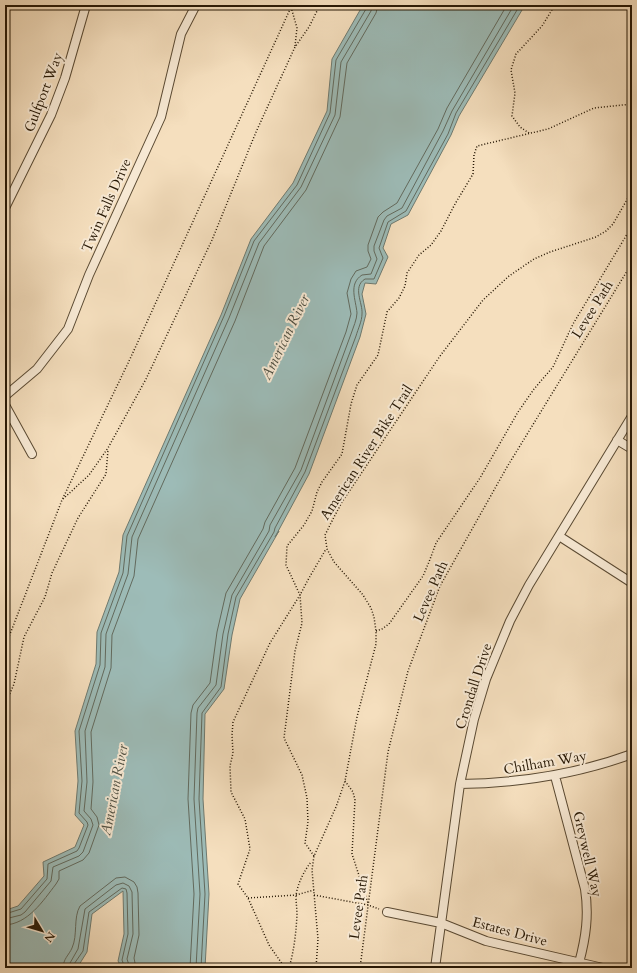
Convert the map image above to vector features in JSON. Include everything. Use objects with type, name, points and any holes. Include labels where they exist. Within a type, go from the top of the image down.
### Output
[{"type":"street","name":"Gulfport Way","points":[[5,208],[54,108],[65,78],[86,5]]},
{"type":"street","name":"Twin Falls Drive","points":[[5,396],[37,369],[68,328],[89,275],[161,117],[181,34],[196,5]]},
{"type":"street","points":[[5,405],[32,454]]},
{"type":"street","name":"Crondall Drive","points":[[435,968],[460,784],[474,719],[486,679],[510,622],[529,584],[632,416]]},
{"type":"street","points":[[617,440],[632,449]]},
{"type":"street","points":[[559,536],[632,583]]},
{"type":"street","name":"Chilham Way","points":[[460,784],[496,783],[555,776],[585,769],[632,754]]},
{"type":"street","name":"Greywell Way","points":[[555,776],[587,903],[586,931],[579,963]]},
{"type":"street","name":"Estates Drive","points":[[387,912],[441,923],[486,941],[603,968]]},
{"type":"path","points":[[62,500],[89,475],[108,448],[146,379],[212,240],[256,132],[295,47],[309,27],[320,5]]},
{"type":"path","points":[[529,133],[520,127],[512,116],[516,93],[511,70],[516,54],[542,26],[555,5]]},
{"type":"path","points":[[292,6],[297,28],[295,47]]},
{"type":"path","points":[[5,647],[62,500],[130,359],[292,6]]},
{"type":"path","points":[[314,856],[305,843],[308,822],[307,798],[302,775],[284,738],[295,651],[302,623],[300,595],[286,566],[287,546],[304,526],[312,511],[317,492],[322,482],[342,454],[351,404],[357,385],[378,355],[387,312],[399,298],[405,286],[407,273],[419,255],[431,245],[441,231],[473,174],[474,154],[477,146],[548,129],[594,108],[632,104]]},
{"type":"path","name":"American River Bike Trail","points":[[326,549],[325,535],[342,502],[436,362],[474,310],[492,290],[534,259],[550,252],[596,237],[606,231],[613,224],[632,191]]},
{"type":"path","points":[[376,631],[389,624],[423,576],[436,543],[480,478],[518,412],[534,389],[553,367],[573,324],[632,226]]},
{"type":"path","name":"Levee Path","points":[[360,968],[388,752],[408,671],[440,586],[507,466],[632,263]]},
{"type":"path","points":[[5,705],[14,684],[24,637],[45,597],[52,573],[78,518],[106,474],[108,448]]},
{"type":"path","points":[[285,968],[269,945],[248,898],[238,884],[250,849],[245,819],[231,792],[230,766],[233,753],[233,722],[270,643],[300,595],[326,549],[334,562],[363,595],[371,608],[376,631],[374,653],[357,718],[345,781],[336,807],[312,862],[318,939],[316,968]]},
{"type":"path","points":[[345,781],[353,792],[355,800],[352,854],[368,905]]},
{"type":"path","points":[[289,968],[292,957],[297,913],[296,895],[305,869],[312,862]]},
{"type":"path","points":[[248,898],[296,895],[314,890]]},
{"type":"path","points":[[314,895],[368,905],[387,912]]},
{"type":"water","name":"American River","points":[[363,5],[525,5],[459,116],[451,135],[408,215],[391,224],[383,248],[388,257],[376,284],[365,283],[362,294],[366,314],[360,337],[309,474],[275,537],[279,531],[240,599],[232,635],[224,689],[205,714],[203,799],[209,894],[205,968],[122,968],[118,961],[124,934],[123,891],[92,914],[87,952],[77,968],[5,968],[6,910],[18,906],[44,876],[43,862],[75,847],[84,825],[75,815],[78,781],[75,731],[96,664],[97,632],[119,572],[123,535],[221,315],[251,239],[293,183],[327,111],[332,59]]}]
